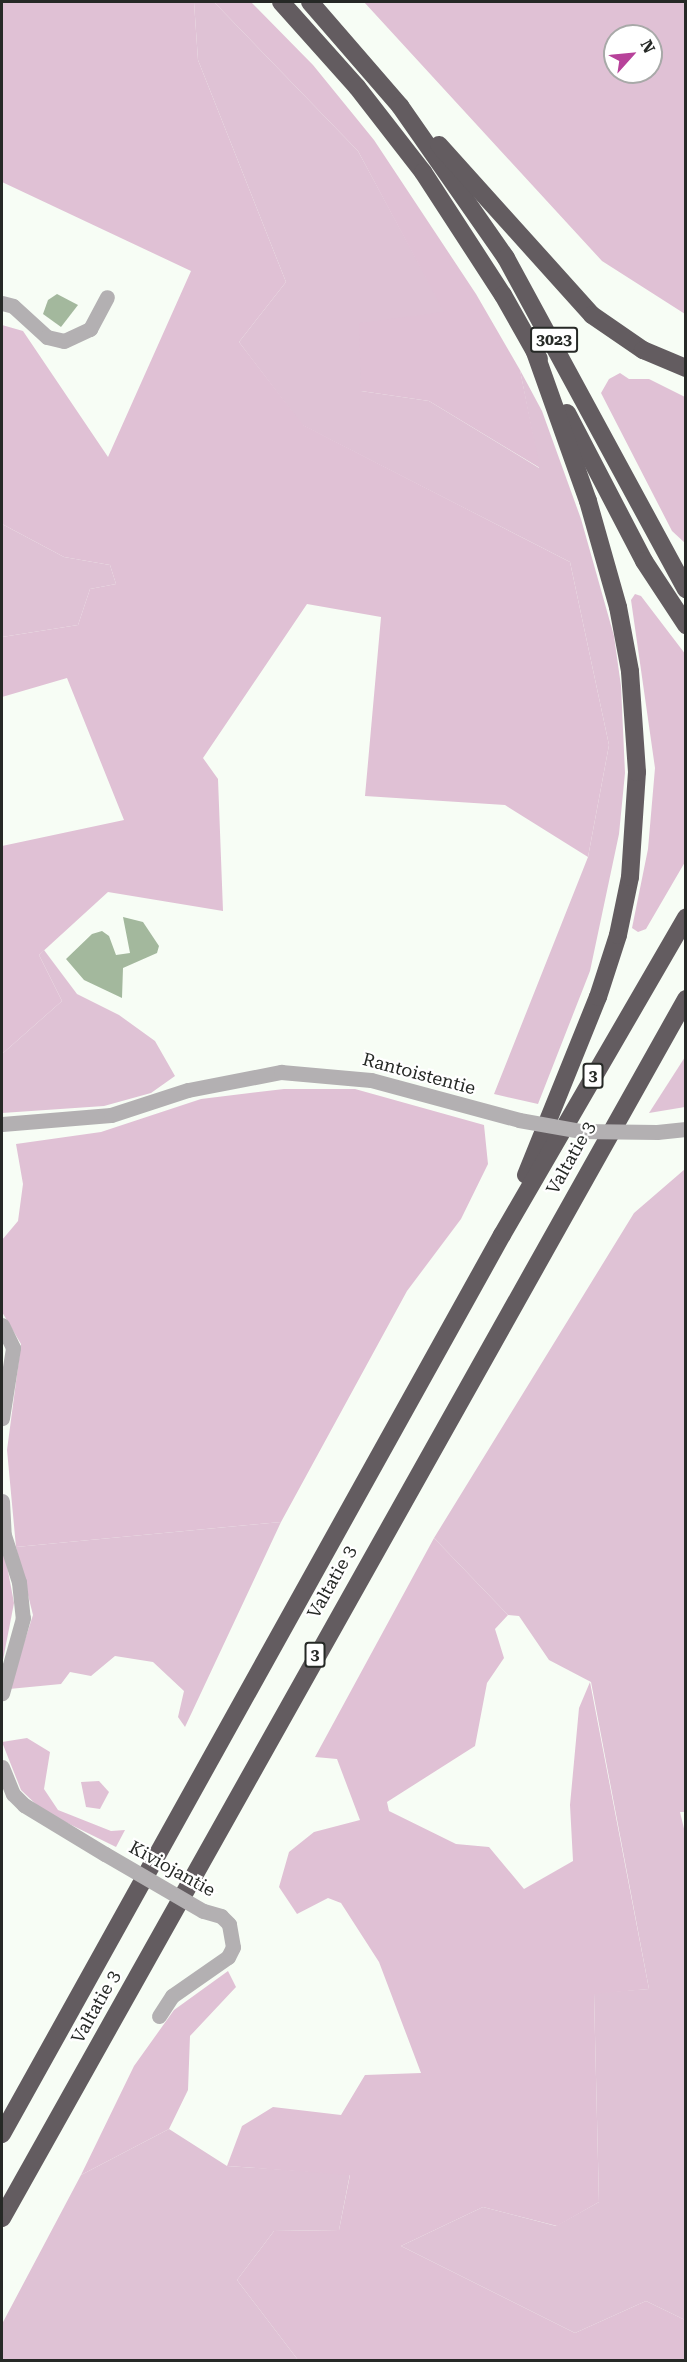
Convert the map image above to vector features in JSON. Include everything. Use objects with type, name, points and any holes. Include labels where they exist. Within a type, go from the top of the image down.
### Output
[{"type":"highway","name":"3023","points":[[281,2],[357,87],[423,172],[534,349],[644,561],[686,625]]},
{"type":"highway","name":"3023","points":[[310,2],[400,106],[506,258],[686,589]]},
{"type":"highway","points":[[400,106],[463,169],[592,315],[643,350],[686,368]]},
{"type":"highway","points":[[502,1235],[598,997],[618,936],[630,877],[637,772],[630,671],[618,607],[588,501],[534,349]]},
{"type":"highway","name":"Valtatie 3","points":[[2,2134],[502,1235],[686,918]]},
{"type":"highway","name":"Valtatie 3","points":[[2,2218],[686,999]]},
{"type":"street","points":[[2,303],[13,306],[47,337],[64,341],[90,329],[107,297]]},
{"type":"street","name":"Rantoistentie","points":[[2,1124],[111,1115],[188,1090],[281,1072],[371,1080],[519,1120],[580,1131],[657,1132],[686,1129]]},
{"type":"street","points":[[2,1325],[13,1348],[2,1418]]},
{"type":"street","points":[[2,1501],[4,1535],[19,1582],[23,1618],[2,1693]]},
{"type":"street","name":"Kiviojantie","points":[[2,1767],[13,1794],[24,1805],[203,1911],[221,1916],[229,1924],[233,1947],[228,1957],[172,1996],[159,2016]]},
{"type":"shaded area","points":[[2,2],[194,2],[198,60],[286,282],[239,342],[303,425],[570,562],[609,745],[588,857],[505,805],[365,796],[381,617],[307,604],[203,758],[218,779],[223,911],[108,892],[39,955],[62,1001],[2,1054],[2,846],[124,820],[67,678],[2,697],[2,637],[78,625],[90,589],[116,584],[110,565],[64,557],[2,524],[2,325],[23,331],[108,457],[191,271],[2,182]]},
{"type":"shaded area","points":[[194,2],[214,2],[358,151],[445,312],[361,391],[429,401],[539,468],[520,370],[542,411],[581,519],[614,636],[621,686],[625,773],[619,834],[590,971],[538,1104],[494,1094],[588,857],[609,745],[570,562],[302,425],[239,342],[286,282],[198,60]]},
{"type":"shaded area","points":[[214,2],[251,2],[313,65],[374,140],[476,294],[520,370],[540,468],[429,401],[361,391],[359,323],[444,312],[358,151]]},
{"type":"shaded area","points":[[364,2],[685,2],[685,314],[602,261]]},
{"type":"shaded area","points":[[57,294],[78,305],[61,327],[43,314],[48,300]]},
{"type":"shaded area","points":[[620,373],[629,379],[649,379],[685,397],[685,543],[672,531],[601,393],[609,379]]},
{"type":"shaded area","points":[[2,524],[64,557],[110,565],[116,584],[90,589],[78,625],[2,637]]},
{"type":"shaded area","points":[[635,594],[641,596],[686,655],[685,862],[646,929],[638,932],[632,928],[648,849],[655,768],[631,600]]},
{"type":"shaded area","points":[[123,917],[143,922],[159,946],[157,953],[123,968],[122,998],[84,980],[66,959],[92,934],[102,931],[109,936],[116,955],[130,953]]},
{"type":"shaded area","points":[[44,950],[77,994],[119,1015],[155,1041],[175,1076],[151,1093],[104,1106],[2,1113],[2,1054],[62,1001],[39,955]]},
{"type":"shaded area","points":[[685,1057],[685,1107],[649,1113]]},
{"type":"shaded area","points":[[284,1089],[355,1089],[484,1125],[488,1164],[461,1219],[407,1291],[281,1522],[16,1547],[7,1450],[21,1344],[2,1312],[2,1240],[18,1221],[23,1184],[16,1144],[101,1132],[201,1099]]},
{"type":"shaded area","points":[[685,1169],[686,1812],[680,1812],[686,1837],[685,2320],[646,2301],[575,2333],[401,2246],[483,2207],[556,2226],[599,2202],[594,1993],[649,1989],[591,1682],[549,1660],[519,1616],[508,1615],[434,1538],[634,1213]]},
{"type":"shaded area","points":[[281,1522],[185,1727],[178,1717],[184,1691],[153,1662],[115,1656],[91,1676],[70,1672],[61,1684],[9,1689],[33,1615],[16,1547]]},
{"type":"shaded area","points":[[434,1538],[508,1615],[495,1629],[504,1658],[487,1683],[475,1746],[387,1802],[389,1811],[456,1844],[489,1847],[524,1889],[573,1861],[570,1805],[579,1708],[590,1682],[649,1989],[594,1994],[599,2202],[557,2226],[483,2207],[401,2246],[575,2333],[646,2301],[685,2320],[685,2360],[298,2360],[237,2280],[274,2231],[339,2230],[350,2175],[227,2166],[242,2126],[273,2107],[341,2115],[365,2075],[421,2073],[379,1962],[341,1903],[328,1898],[297,1914],[279,1887],[289,1852],[314,1832],[360,1820],[337,1759],[315,1757]]},
{"type":"shaded area","points":[[2,1539],[14,1603],[2,1665]]},
{"type":"shaded area","points":[[27,1738],[50,1752],[44,1789],[58,1810],[111,1831],[125,1830],[116,1847],[43,1811],[21,1790],[2,1742]]},
{"type":"shaded area","points":[[99,1781],[109,1792],[100,1809],[86,1807],[81,1782]]},
{"type":"shaded area","points":[[228,1971],[236,1987],[190,2036],[188,2090],[169,2129],[81,2175],[134,2066],[174,2010]]},
{"type":"shaded area","points":[[169,2129],[227,2166],[350,2174],[339,2230],[274,2231],[237,2280],[298,2360],[2,2360],[2,2324],[81,2175]]}]
